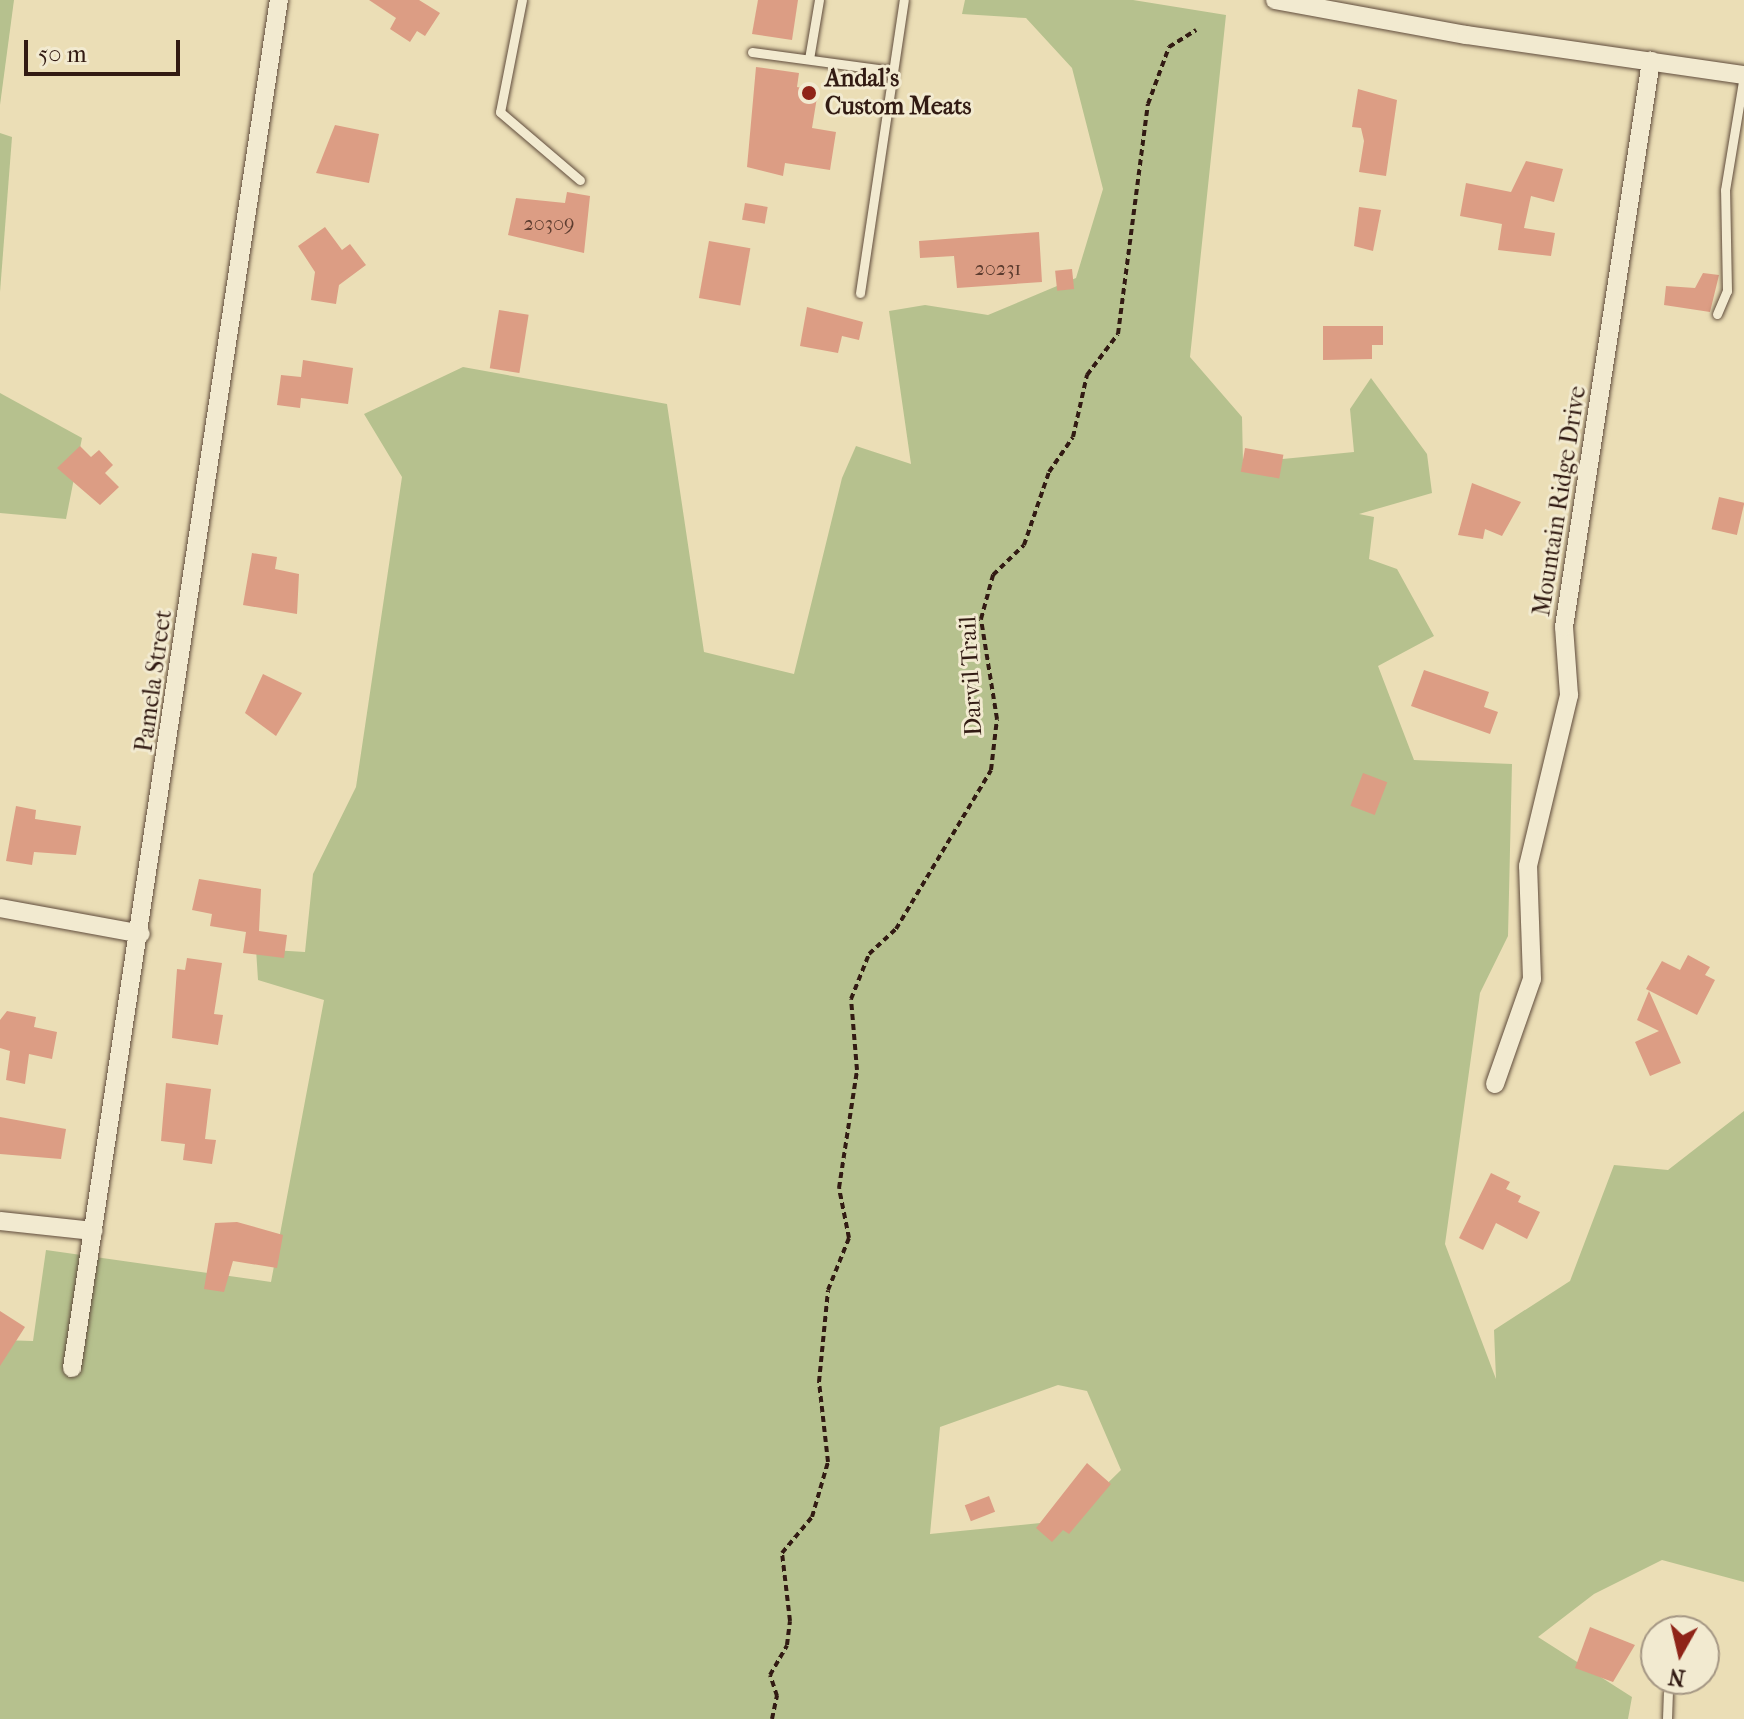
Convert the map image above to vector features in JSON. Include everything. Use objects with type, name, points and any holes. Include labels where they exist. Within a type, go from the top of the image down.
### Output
[{"type":"street","name":"Pamela Street","points":[[72,1368],[141,934],[279,0]]},
{"type":"street","points":[[1275,0],[1744,75]]},
{"type":"street","name":"Mountain Ridge Drive","points":[[1495,1084],[1532,979],[1528,866],[1569,695],[1564,627],[1651,61]]},
{"type":"street","points":[[0,908],[141,934]]},
{"type":"street","points":[[0,1221],[93,1231]]},
{"type":"lane","points":[[522,0],[500,112],[580,180]]},
{"type":"lane","points":[[809,59],[819,0]]},
{"type":"lane","points":[[860,293],[904,0]]},
{"type":"lane","points":[[752,52],[893,71]]},
{"type":"lane","points":[[1717,314],[1727,291],[1725,190],[1744,75]]},
{"type":"lane","points":[[1667,1719],[1668,1695]]},
{"type":"path","name":"Darvil Trail","points":[[772,1719],[777,1696],[770,1675],[787,1645],[790,1621],[781,1572],[782,1553],[812,1517],[828,1462],[828,1433],[819,1382],[828,1290],[849,1238],[839,1188],[857,1070],[851,999],[869,954],[896,929],[991,770],[997,719],[981,619],[993,575],[1024,545],[1049,472],[1073,437],[1087,375],[1118,334],[1148,104],[1169,47],[1196,30]]},
{"type":"green space","points":[[0,0],[14,0],[0,105]]},
{"type":"green space","points":[[965,0],[1133,0],[1226,15],[1190,357],[1242,417],[1243,463],[1354,452],[1350,409],[1371,378],[1427,454],[1432,493],[1359,514],[1374,517],[1369,559],[1397,569],[1434,636],[1378,666],[1414,760],[1512,764],[1508,936],[1480,993],[1445,1244],[1496,1379],[1494,1330],[1570,1281],[1614,1165],[1668,1170],[1744,1111],[1744,1582],[1662,1560],[1594,1594],[1538,1637],[1632,1697],[1628,1719],[0,1719],[0,1340],[33,1341],[46,1250],[271,1282],[324,1000],[258,980],[256,949],[305,952],[313,874],[356,787],[402,477],[364,414],[463,367],[667,404],[704,652],[794,674],[842,478],[856,446],[911,464],[889,311],[925,305],[988,315],[1076,278],[1103,189],[1072,68],[1026,18],[962,14]],"holes":[[[1058,1385],[1087,1391],[1121,1470],[1070,1520],[930,1534],[940,1427]]]},
{"type":"green space","points":[[0,133],[12,137],[0,292]]},
{"type":"green space","points":[[0,393],[82,438],[66,519],[0,513]]},
{"type":"building","points":[[369,0],[419,0],[440,13],[425,36],[417,31],[410,42],[390,29],[396,18]]},
{"type":"building","points":[[758,0],[798,0],[792,40],[752,34]]},
{"type":"building","points":[[756,67],[799,73],[797,87],[818,91],[812,128],[836,132],[830,170],[785,163],[783,176],[747,167]]},
{"type":"building","points":[[1358,89],[1397,100],[1386,176],[1359,172],[1364,141],[1361,128],[1352,127]]},
{"type":"building","points":[[335,125],[379,134],[369,183],[316,173]]},
{"type":"building","points":[[1526,161],[1563,169],[1554,202],[1531,196],[1524,228],[1555,233],[1551,256],[1498,250],[1502,224],[1460,216],[1466,183],[1511,192]]},
{"type":"building","points":[[567,192],[590,196],[584,253],[508,235],[516,198],[565,203]]},
{"type":"building","points":[[745,203],[768,207],[765,224],[742,220]]},
{"type":"building","points":[[1359,207],[1381,210],[1373,251],[1354,246]]},
{"type":"building","points":[[325,227],[342,250],[350,244],[366,265],[339,285],[336,304],[311,300],[315,272],[298,246]]},
{"type":"building","points":[[1039,232],[1042,282],[957,288],[954,256],[920,258],[919,241]]},
{"type":"building","points":[[709,241],[750,248],[740,305],[699,298]]},
{"type":"building","points":[[1072,269],[1074,289],[1057,291],[1055,271]]},
{"type":"building","points":[[1703,273],[1719,275],[1710,312],[1664,305],[1666,286],[1695,288]]},
{"type":"building","points":[[807,307],[863,322],[859,340],[842,336],[838,353],[800,346]]},
{"type":"building","points":[[499,310],[529,315],[519,373],[490,368]]},
{"type":"building","points":[[1323,326],[1383,326],[1383,345],[1372,345],[1372,359],[1323,360]]},
{"type":"building","points":[[303,360],[353,368],[348,404],[301,398],[300,408],[277,405],[281,375],[301,377]]},
{"type":"building","points":[[80,446],[91,457],[99,450],[113,465],[105,473],[119,487],[100,505],[57,468]]},
{"type":"building","points":[[1245,448],[1283,455],[1279,478],[1241,472]]},
{"type":"building","points":[[1472,483],[1521,502],[1502,536],[1485,529],[1483,539],[1458,535]]},
{"type":"building","points":[[1719,497],[1744,503],[1737,535],[1712,529]]},
{"type":"building","points":[[252,553],[277,557],[275,569],[299,574],[297,614],[243,605]]},
{"type":"building","points":[[1424,670],[1489,692],[1484,707],[1498,712],[1490,734],[1411,706]]},
{"type":"building","points":[[263,674],[302,693],[276,736],[245,713]]},
{"type":"building","points":[[1363,773],[1387,782],[1375,815],[1350,806]]},
{"type":"building","points":[[16,806],[36,810],[35,819],[81,826],[76,855],[34,852],[32,865],[6,861]]},
{"type":"building","points":[[199,879],[261,889],[259,931],[287,935],[284,958],[243,953],[246,932],[210,926],[212,914],[192,910]]},
{"type":"building","points":[[1688,955],[1710,967],[1705,975],[1715,980],[1697,1015],[1646,989],[1662,961],[1680,970]]},
{"type":"building","points":[[187,958],[222,963],[214,1014],[223,1015],[218,1045],[172,1038],[177,969],[185,970]]},
{"type":"building","points":[[1649,991],[1681,1063],[1650,1076],[1635,1042],[1659,1031],[1637,1020]]},
{"type":"building","points":[[7,1011],[36,1017],[34,1027],[57,1032],[52,1059],[29,1054],[25,1084],[6,1080],[10,1051],[0,1048],[0,1020]]},
{"type":"building","points":[[166,1083],[211,1089],[205,1139],[216,1140],[212,1164],[183,1160],[185,1144],[161,1141]]},
{"type":"building","points":[[0,1117],[66,1129],[61,1159],[0,1154]]},
{"type":"building","points":[[1491,1173],[1510,1182],[1506,1189],[1521,1196],[1518,1202],[1540,1212],[1527,1239],[1496,1223],[1483,1250],[1459,1238]]},
{"type":"building","points":[[237,1222],[283,1235],[277,1268],[233,1261],[224,1292],[204,1289],[215,1223]]},
{"type":"building","points":[[0,1311],[25,1327],[0,1366]]},
{"type":"building","points":[[1087,1463],[1111,1484],[1069,1534],[1063,1530],[1052,1542],[1036,1528]]},
{"type":"building","points":[[989,1496],[995,1512],[971,1521],[965,1505]]},
{"type":"building","points":[[1590,1627],[1635,1645],[1613,1682],[1575,1668]]},
{"type":"place","name":"Andal's Custom Meats","points":[[809,93]]}]
